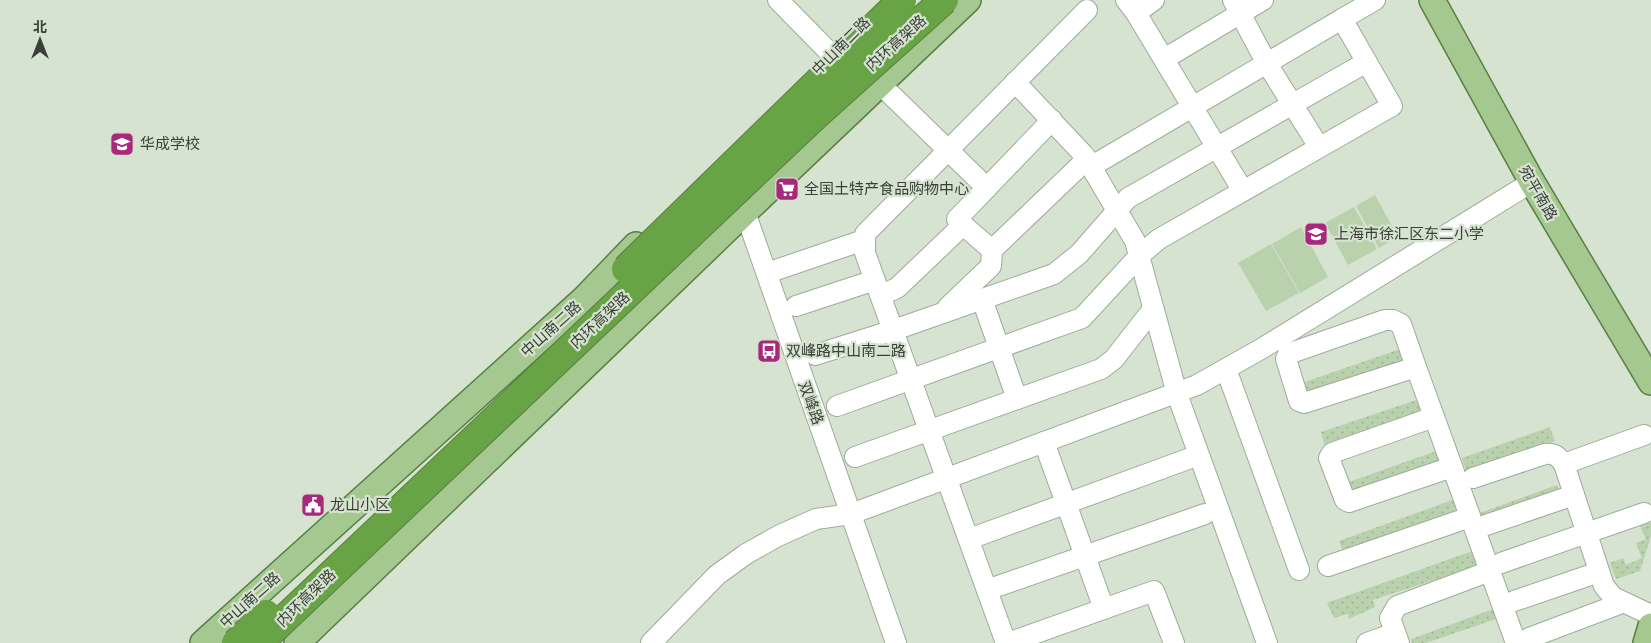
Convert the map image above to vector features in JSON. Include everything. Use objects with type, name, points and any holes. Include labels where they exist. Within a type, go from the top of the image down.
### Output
[{"type":"highway","name":"内环高架路","points":[[236,643],[528,364],[902,0]]},
{"type":"highway","name":"内环高架路","points":[[259,643],[816,115],[944,0]]},
{"type":"main road","name":"中山南二路","points":[[203,643],[584,299],[677,203],[714,170],[886,0]]},
{"type":"main road","points":[[297,643],[968,0]]},
{"type":"main road","name":"宛平南路","points":[[1432,0],[1532,182],[1651,382]]},
{"type":"main road","points":[[1646,643],[1651,626]]},
{"type":"street","points":[[778,0],[832,55]]},
{"type":"street","points":[[1154,0],[1131,6],[1243,191]]},
{"type":"street","points":[[1164,59],[1237,6],[1263,0]]},
{"type":"street","points":[[943,313],[991,258],[1089,163],[1375,0]]},
{"type":"street","points":[[1237,6],[1266,62],[1319,147]]},
{"type":"street","points":[[1086,10],[865,234],[864,240],[866,253],[878,287],[1007,643],[1154,591],[1174,643]]},
{"type":"street","points":[[837,406],[1082,318],[1140,255],[1170,232],[1392,106],[1342,19]]},
{"type":"street","points":[[815,355],[894,330],[1054,274],[1079,254],[1128,198],[1366,63]]},
{"type":"street","points":[[1015,82],[1052,120],[1089,163],[1135,241],[1177,394],[1267,643]]},
{"type":"street","points":[[880,84],[987,188]]},
{"type":"street","points":[[1013,288],[991,258],[957,219],[1052,120]]},
{"type":"street","name":"双峰路","points":[[714,170],[745,212],[896,643]]},
{"type":"street","points":[[656,637],[717,575],[746,554],[778,536],[816,519],[852,514],[1177,394],[1226,369],[1532,182]]},
{"type":"street","points":[[796,306],[878,287],[897,288],[963,225]]},
{"type":"street","points":[[766,273],[864,240]]},
{"type":"street","points":[[982,299],[1017,399]]},
{"type":"street","points":[[855,457],[1101,369],[1114,359],[1153,309]]},
{"type":"street","points":[[1416,367],[1304,403],[1299,401],[1286,359],[1288,354],[1385,320],[1392,320],[1401,324],[1452,467],[1478,521],[1495,567],[1514,640],[1622,603]]},
{"type":"street","points":[[1226,369],[1299,570]]},
{"type":"street","points":[[1434,417],[1332,453],[1329,458],[1345,500],[1349,502],[1452,467]]},
{"type":"street","points":[[1564,464],[1644,435]]},
{"type":"street","points":[[1044,442],[1104,609]]},
{"type":"street","points":[[1473,478],[1552,453],[1564,464],[1604,586],[1613,597],[1622,603],[1651,614]]},
{"type":"street","points":[[969,539],[1188,459]]},
{"type":"street","points":[[1328,566],[1478,521],[1574,495]]},
{"type":"street","points":[[1367,643],[1397,638],[1390,618],[1397,606],[1495,567],[1644,513]]},
{"type":"street","points":[[987,590],[1205,514]]},
{"type":"street","points":[[1514,601],[1600,572]]},
{"type":"green space","points":[[1375,195],[1398,237],[1379,248],[1356,206]]},
{"type":"green space","points":[[1354,207],[1377,249],[1348,265],[1325,223]]},
{"type":"green space","points":[[1301,227],[1328,277],[1300,293],[1272,244]]},
{"type":"green space","points":[[1271,244],[1299,293],[1266,311],[1238,263]]},
{"type":"green space","points":[[1400,349],[1405,364],[1306,396],[1302,383]]},
{"type":"green space","points":[[1419,399],[1424,413],[1325,447],[1321,432]]},
{"type":"green space","points":[[1550,427],[1555,441],[1466,471],[1462,458]]},
{"type":"green space","points":[[1439,450],[1444,463],[1351,495],[1346,483]]},
{"type":"green space","points":[[1557,485],[1560,495],[1483,521],[1480,513]]},
{"type":"green space","points":[[1455,499],[1460,514],[1344,553],[1339,541]]},
{"type":"green space","points":[[1651,522],[1651,536],[1640,571],[1616,579],[1610,563],[1623,558],[1626,565],[1642,558],[1636,543],[1646,539],[1640,526]]},
{"type":"green space","points":[[1475,550],[1480,565],[1373,600],[1375,607],[1349,619],[1348,614],[1334,618],[1327,603]]},
{"type":"green space","points":[[1496,608],[1499,618],[1426,643],[1412,643],[1411,639]]},
{"type":"place","name":"华成学校","points":[[122,144]]},
{"type":"place","name":"全国土特产食品购物中心","points":[[787,189]]},
{"type":"place","name":"上海市徐汇区东二小学","points":[[1316,234]]},
{"type":"place","name":"双峰路中山南二路","points":[[769,351]]},
{"type":"place","name":"龙山小区","points":[[313,505]]}]
